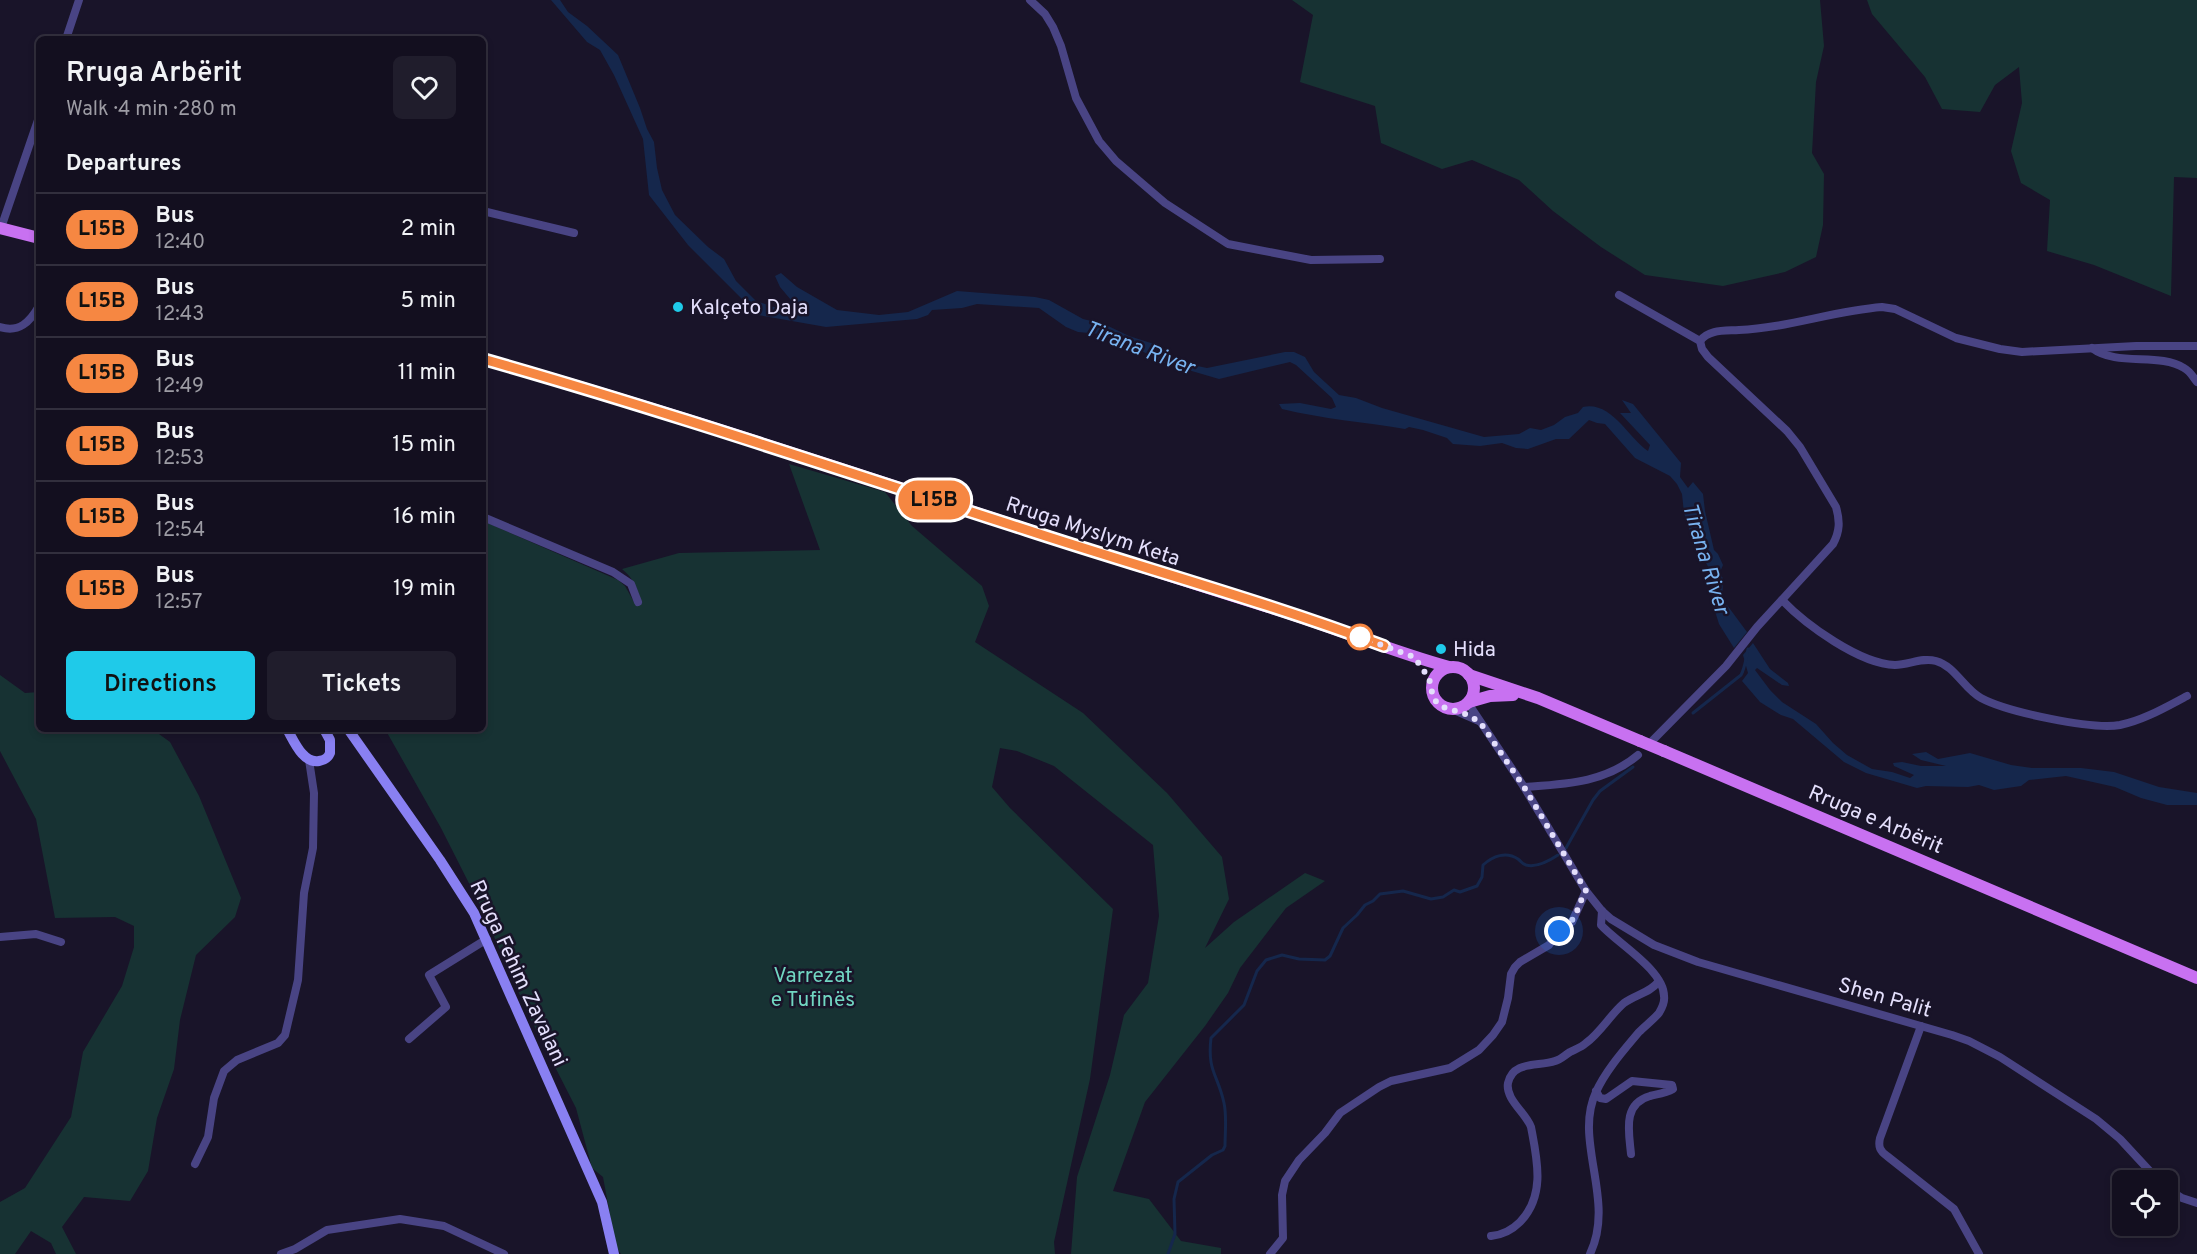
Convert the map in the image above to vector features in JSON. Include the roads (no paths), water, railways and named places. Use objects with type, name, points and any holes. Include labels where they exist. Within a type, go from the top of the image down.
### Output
[{"type":"main road","points":[[0,228],[36,240]]},
{"type":"main road","name":"Rruga Myslym Keta","points":[[486,360],[651,408],[1289,613],[1449,667]]},
{"type":"main road","points":[[1414,657],[1424,669],[1432,686],[1433,697],[1443,707],[1454,710],[1469,702],[1474,688],[1469,675],[1462,669],[1449,667],[1436,675],[1432,686]]},
{"type":"main road","name":"Rruga e Arbërit","points":[[1469,675],[1538,698],[2197,978]]},
{"type":"main road","name":"Rruga e Arbërit","points":[[1469,702],[1499,694],[1538,698]]},
{"type":"street","points":[[67,36],[79,0]]},
{"type":"street","points":[[1030,0],[1045,14],[1053,27],[1076,98],[1099,141],[1116,161],[1165,203],[1228,244],[1311,260],[1380,259]]},
{"type":"street","points":[[0,228],[36,126]]},
{"type":"street","points":[[486,212],[574,233]]},
{"type":"street","points":[[1619,295],[1700,341],[1708,357],[1788,431],[1836,507],[1839,526],[1833,544],[1757,627],[1726,666],[1653,740]]},
{"type":"street","points":[[1700,341],[1705,335],[1713,332],[1766,329],[1882,308],[1896,309],[1956,338],[2022,352],[2197,346]]},
{"type":"street","points":[[0,327],[14,330],[22,327],[36,310]]},
{"type":"street","points":[[2092,348],[2113,358],[2143,359],[2183,367],[2197,382]]},
{"type":"street","points":[[486,517],[613,572],[631,584],[638,602]]},
{"type":"street","points":[[1782,600],[1807,625],[1861,656],[1876,662],[1897,665],[1937,661],[1952,671],[1980,698],[2030,713],[2107,726],[2137,721],[2187,696]]},
{"type":"street","name":"Shen Palit","points":[[1469,702],[1524,787],[1584,888],[1602,911],[1626,928],[1674,954],[1969,1041],[2069,1100],[2120,1139],[2149,1170]]},
{"type":"street","points":[[1454,710],[1480,722]]},
{"type":"street","points":[[195,1164],[208,1137],[214,1098],[224,1071],[237,1060],[278,1043],[285,1035],[298,980],[303,892],[313,848],[314,793],[309,760],[289,732]]},
{"type":"street","points":[[309,760],[319,761],[328,757],[330,740],[326,732]]},
{"type":"street","name":"Rruga Fehim Zavalani","points":[[350,732],[458,886],[487,939],[602,1202],[614,1254]]},
{"type":"street","points":[[1524,787],[1587,781],[1602,776],[1638,755]]},
{"type":"street","points":[[1270,1254],[1283,1238],[1285,1228],[1282,1195],[1285,1182],[1299,1160],[1325,1133],[1340,1113],[1379,1087],[1390,1081],[1450,1068],[1479,1050],[1502,1022],[1515,967],[1550,945],[1559,931],[1572,922],[1584,888]]},
{"type":"street","points":[[1590,1254],[1598,1232],[1599,1218],[1597,1179],[1590,1134],[1590,1117],[1596,1091],[1624,1050],[1662,1007],[1664,992],[1643,961],[1601,926],[1602,911]]},
{"type":"street","points":[[0,937],[36,934],[61,942]]},
{"type":"street","points":[[409,1039],[446,1007],[429,975],[487,939]]},
{"type":"street","points":[[1491,1236],[1502,1235],[1525,1217],[1532,1205],[1538,1178],[1532,1126],[1508,1088],[1512,1075],[1524,1066],[1557,1061],[1585,1045],[1615,1011],[1634,997],[1655,988],[1658,982]]},
{"type":"street","points":[[1921,1026],[1879,1146],[1881,1151],[1954,1209],[1979,1254]]},
{"type":"street","points":[[1596,1091],[1600,1098],[1606,1099],[1632,1081],[1672,1085],[1673,1089],[1667,1093],[1637,1102],[1631,1109],[1629,1133],[1631,1154]]},
{"type":"street","points":[[2178,1196],[2197,1203]]},
{"type":"street","points":[[281,1254],[327,1230],[400,1219],[444,1226],[504,1254]]},
{"type":"water","name":"Tirana River","points":[[551,0],[560,0],[568,12],[618,55],[654,142],[662,190],[675,215],[724,259],[736,281],[756,301],[774,307],[790,306],[791,300],[780,287],[775,276],[781,273],[797,287],[837,310],[879,315],[908,312],[957,291],[1035,297],[1049,300],[1083,319],[1104,324],[1129,336],[1154,344],[1164,355],[1178,362],[1207,368],[1294,352],[1305,357],[1314,372],[1339,395],[1356,398],[1382,408],[1484,437],[1519,434],[1530,428],[1541,430],[1578,413],[1583,407],[1593,407],[1611,415],[1648,451],[1650,445],[1620,413],[1631,413],[1622,400],[1633,404],[1681,463],[1680,477],[1688,488],[1693,482],[1703,494],[1714,550],[1723,565],[1720,572],[1723,579],[1722,606],[1727,605],[1747,632],[1734,648],[1719,624],[1714,608],[1710,570],[1693,540],[1684,513],[1682,494],[1677,484],[1670,476],[1635,458],[1605,424],[1589,420],[1569,439],[1556,439],[1528,449],[1502,443],[1480,446],[1453,444],[1447,438],[1409,427],[1405,429],[1282,409],[1279,404],[1300,403],[1331,409],[1336,407],[1332,398],[1290,362],[1219,379],[1161,362],[1142,351],[1100,334],[1078,332],[1066,327],[1039,308],[977,304],[962,308],[932,310],[928,315],[917,319],[826,327],[758,315],[688,245],[649,195],[643,139],[614,75],[600,50],[587,42]]},
{"type":"water","points":[[1753,643],[1770,669],[1789,686],[1782,685],[1757,668],[1755,670],[1770,690],[1782,702],[1816,724],[1847,755],[1872,769],[1910,778],[1914,775],[1894,766],[1893,763],[1946,766],[1921,760],[1912,754],[1926,752],[1938,759],[1970,753],[2011,765],[2032,768],[2081,768],[2114,772],[2159,787],[2197,793],[2197,805],[2167,805],[2141,798],[2115,787],[2066,776],[2029,780],[2021,786],[1994,790],[1979,785],[1917,788],[1866,773],[1844,762],[1793,719],[1781,715],[1760,702],[1742,681],[1748,673],[1743,655]]},
{"type":"waterway","points":[[1693,713],[1741,675],[1748,649]]},
{"type":"waterway","points":[[1566,848],[1600,791],[1633,767]]},
{"type":"waterway","points":[[1168,1254],[1175,1234],[1174,1199],[1178,1182],[1212,1155],[1223,1150],[1225,1146],[1225,1108],[1210,1058],[1211,1038],[1244,1005],[1257,971],[1266,960],[1282,955],[1299,959],[1325,960],[1330,956],[1343,928],[1365,905],[1380,894],[1403,891],[1431,899],[1443,897],[1454,890],[1460,892],[1477,886],[1482,877],[1483,865],[1495,857],[1509,855],[1526,865],[1534,866],[1558,855]]},
{"type":"place","name":"Kalçeto Daja","points":[[678,307]]},
{"type":"place","name":"Hida","points":[[1441,649]]},
{"type":"park label","name":"Varrezat e Tufinës","points":[[813,987]]}]
